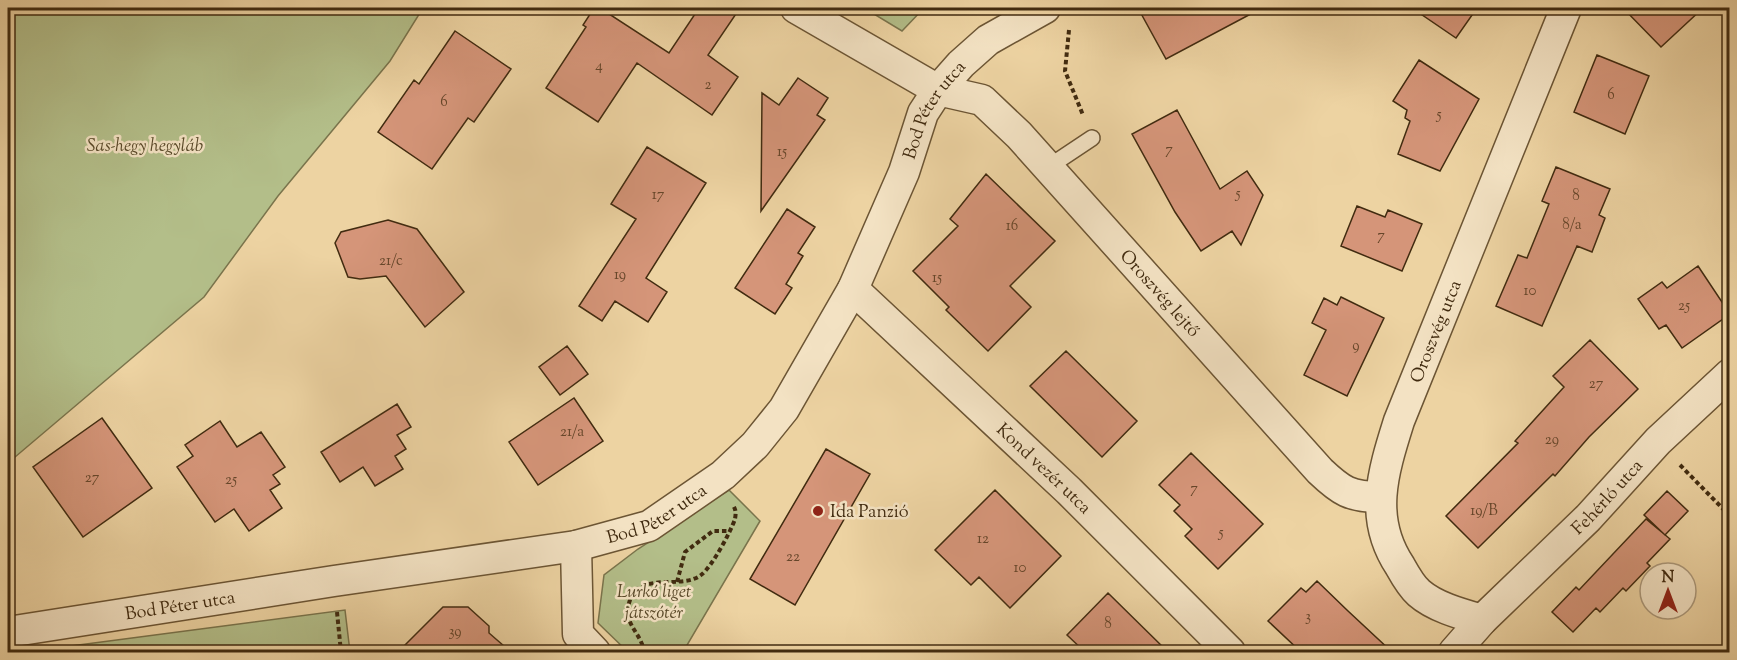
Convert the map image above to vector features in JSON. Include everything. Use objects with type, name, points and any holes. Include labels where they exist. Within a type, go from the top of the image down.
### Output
[{"type":"street","name":"Oroszvég lejtő","points":[[796,8],[938,90],[982,100],[1019,135],[1320,471],[1338,488],[1352,495],[1380,497]]},
{"type":"street","name":"Bod Péter utca","points":[[8,632],[576,546],[649,526],[723,475],[755,445],[784,409],[853,289],[904,172],[923,113],[938,90],[961,64],[988,40],[1042,8]]},
{"type":"street","name":"Oroszvég utca","points":[[1482,620],[1449,609],[1419,593],[1392,554],[1382,522],[1380,497],[1389,452],[1399,421],[1566,8]]},
{"type":"street","name":"Kond vezér utca","points":[[853,289],[1069,491],[1230,652]]},
{"type":"street","name":"Fehérló utca","points":[[1454,652],[1482,620],[1588,518],[1658,441],[1730,374]]},
{"type":"street","points":[[576,546],[578,646]]},
{"type":"lane","points":[[1047,168],[1092,138]]},
{"type":"path","points":[[1070,29],[1065,71],[1092,138]]},
{"type":"path","points":[[1658,441],[1730,516]]},
{"type":"path","points":[[640,652],[643,647],[640,637],[631,628],[629,621],[629,602],[632,596],[654,582],[688,581],[701,575],[708,567],[736,516],[733,504]]},
{"type":"path","points":[[677,582],[685,552],[712,531],[729,531]]},
{"type":"path","points":[[334,581],[341,652]]},
{"type":"green space","name":"Sas-hegy hegyláb","points":[[8,8],[423,8],[390,61],[278,196],[204,297],[8,463]]},
{"type":"green space","points":[[864,8],[924,8],[902,31]]},
{"type":"green space","name":"Lurkó liget játszótér","points":[[729,490],[760,521],[683,652],[628,652],[598,623],[604,575],[638,549]]},
{"type":"green space","points":[[345,610],[350,652],[25,652]]},
{"type":"building","points":[[594,8],[600,8],[669,53],[699,8],[740,8],[708,55],[738,77],[712,115],[637,63],[598,122],[546,88],[586,27],[583,25]]},
{"type":"building","points":[[1138,8],[1262,8],[1166,59]]},
{"type":"building","points":[[1412,8],[1477,8],[1456,38]]},
{"type":"building","points":[[1623,8],[1703,8],[1661,47]]},
{"type":"building","points":[[455,31],[511,69],[474,122],[468,118],[432,169],[378,132],[414,80],[419,84]]},
{"type":"building","points":[[1597,55],[1649,76],[1625,134],[1574,112]]},
{"type":"building","points":[[1419,60],[1479,99],[1440,171],[1398,154],[1410,121],[1405,118],[1407,110],[1393,101]]},
{"type":"building","points":[[798,78],[828,98],[817,115],[825,120],[761,211],[762,93],[779,105]]},
{"type":"building","points":[[1177,110],[1220,189],[1247,171],[1263,195],[1241,245],[1232,231],[1201,251],[1175,212],[1132,134]]},
{"type":"building","points":[[647,147],[706,183],[646,278],[667,292],[648,322],[615,301],[602,321],[579,306],[636,219],[611,204]]},
{"type":"building","points":[[1556,167],[1610,189],[1599,215],[1605,218],[1592,252],[1577,246],[1542,326],[1496,306],[1518,255],[1527,258],[1549,204],[1542,201]]},
{"type":"building","points":[[986,174],[1055,241],[1010,286],[1031,307],[988,351],[946,310],[949,307],[913,271],[958,226],[950,219]]},
{"type":"building","points":[[1357,206],[1385,217],[1388,210],[1422,224],[1402,271],[1341,246]]},
{"type":"building","points":[[787,209],[815,227],[798,253],[803,256],[786,284],[792,288],[775,314],[735,288]]},
{"type":"building","points":[[388,220],[417,229],[464,292],[425,327],[386,276],[360,279],[348,277],[335,243],[341,232]]},
{"type":"building","points":[[1698,266],[1730,314],[1682,348],[1666,325],[1659,329],[1638,299],[1662,282],[1667,288]]},
{"type":"building","points":[[1341,297],[1384,318],[1347,396],[1304,375],[1326,330],[1312,323],[1324,298],[1337,305]]},
{"type":"building","points":[[1590,340],[1638,389],[1589,437],[1555,476],[1553,474],[1478,548],[1446,516],[1518,443],[1515,441],[1564,387],[1553,376]]},
{"type":"building","points":[[567,346],[588,374],[560,395],[539,367]]},
{"type":"building","points":[[1066,351],[1137,421],[1102,457],[1030,386]]},
{"type":"building","points":[[574,398],[603,441],[538,485],[509,442]]},
{"type":"building","points":[[397,404],[411,427],[397,435],[406,449],[395,456],[403,469],[375,486],[363,467],[340,482],[321,452]]},
{"type":"building","points":[[102,418],[152,488],[83,537],[33,467]]},
{"type":"building","points":[[220,421],[237,447],[261,432],[285,467],[273,475],[280,484],[270,490],[282,508],[249,531],[234,509],[215,522],[177,467],[193,456],[185,445]]},
{"type":"building","points":[[826,449],[870,474],[795,605],[750,579]]},
{"type":"building","points":[[1191,453],[1263,524],[1218,569],[1185,536],[1192,529],[1174,511],[1180,505],[1159,485]]},
{"type":"building","points":[[995,490],[1061,556],[1010,608],[979,577],[971,585],[935,550]]},
{"type":"building","points":[[1667,491],[1688,511],[1665,535],[1644,515]]},
{"type":"building","points":[[1646,519],[1670,539],[1649,561],[1638,561],[1638,578],[1626,591],[1623,588],[1600,612],[1596,608],[1573,632],[1552,612],[1576,587],[1579,590]]},
{"type":"building","points":[[1317,581],[1392,652],[1301,652],[1268,621],[1301,588],[1306,592]]},
{"type":"building","points":[[1108,593],[1168,652],[1085,652],[1067,635]]},
{"type":"building","points":[[443,607],[468,607],[489,626],[489,633],[511,652],[398,652]]},
{"type":"place","name":"Ida Panzió","points":[[818,511]]}]
